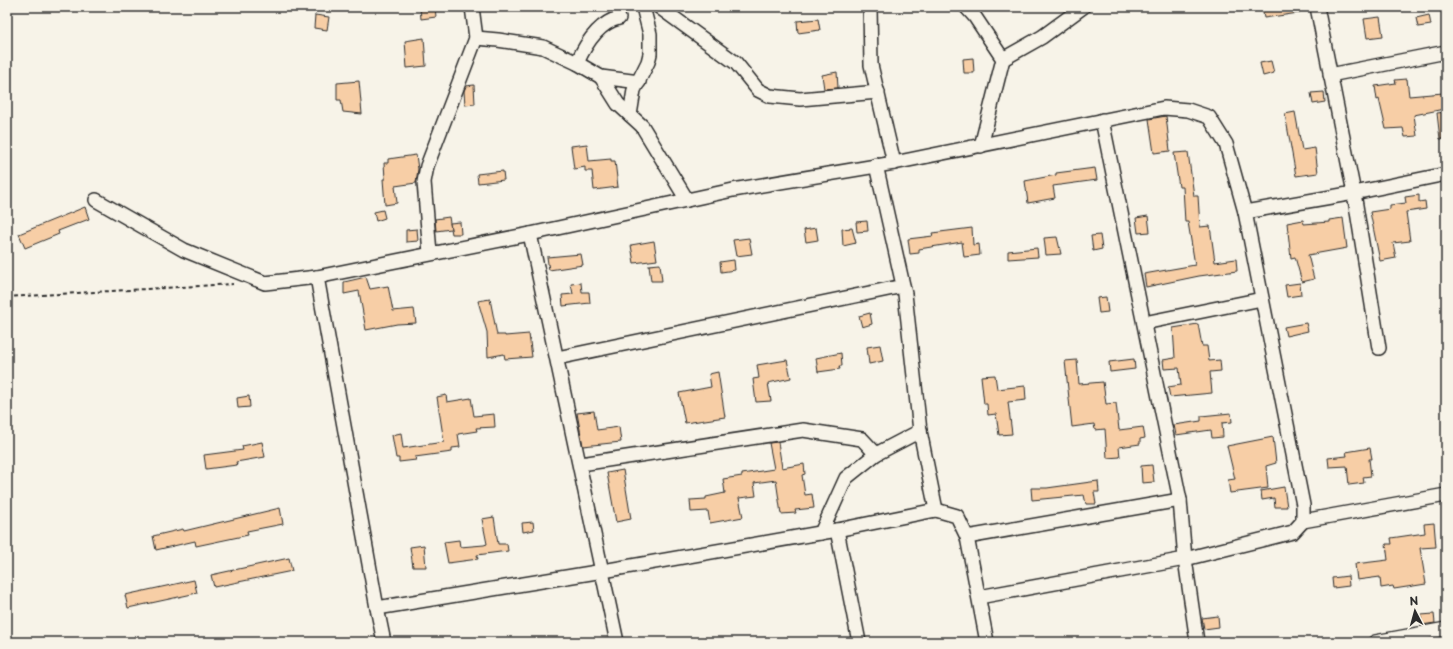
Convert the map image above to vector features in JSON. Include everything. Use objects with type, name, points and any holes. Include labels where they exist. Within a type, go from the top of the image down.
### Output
[{"type":"street","points":[[430,254],[424,182],[427,166],[476,38],[472,7]]},
{"type":"street","points":[[630,115],[632,98],[650,54],[650,34],[643,7]]},
{"type":"street","points":[[659,7],[736,63],[758,90],[770,96],[800,99],[878,92]]},
{"type":"street","points":[[870,7],[871,64],[894,162]]},
{"type":"street","points":[[966,7],[975,17],[1003,59]]},
{"type":"street","points":[[981,146],[1003,59],[1042,37],[1083,7]]},
{"type":"street","points":[[1317,7],[1354,193],[1379,348]]},
{"type":"street","points":[[577,63],[587,43],[607,23],[619,18]]},
{"type":"street","points":[[476,38],[543,47],[577,63],[601,77],[638,82]]},
{"type":"street","points":[[1330,75],[1446,52]]},
{"type":"street","points":[[601,77],[618,104],[642,126],[651,138],[687,200]]},
{"type":"street","points":[[96,200],[184,250],[265,282],[318,277],[530,234],[687,200],[981,146],[1164,108],[1188,110],[1209,116],[1226,144],[1245,212],[1303,505],[1303,521]]},
{"type":"street","points":[[1102,120],[1180,500],[1185,559],[1197,642]]},
{"type":"street","points":[[876,165],[903,286],[920,431],[936,510]]},
{"type":"street","points":[[1245,212],[1354,193],[1446,174]]},
{"type":"street","points":[[530,234],[581,464],[617,642]]},
{"type":"street","points":[[318,277],[384,642]]},
{"type":"street","points":[[557,358],[903,286]]},
{"type":"street","points":[[1144,323],[1262,299]]},
{"type":"street","points":[[581,464],[803,430],[862,439],[876,454]]},
{"type":"street","points":[[821,533],[846,478],[876,454],[920,431]]},
{"type":"street","points":[[979,597],[1185,559],[1293,532],[1303,521],[1446,495]]},
{"type":"street","points":[[967,538],[1180,500]]},
{"type":"street","points":[[377,608],[821,533],[919,515],[936,510],[957,516],[967,538],[987,642]]},
{"type":"street","points":[[836,530],[859,642]]},
{"type":"street","points":[[1375,642],[1446,629]]},
{"type":"path","points":[[7,297],[234,284]]},
{"type":"building","points":[[420,7],[435,7],[436,17],[421,19]]},
{"type":"building","points":[[1262,7],[1299,7],[1299,13],[1264,18]]},
{"type":"building","points":[[315,15],[329,17],[327,30],[314,28]]},
{"type":"building","points":[[1429,15],[1431,25],[1418,27],[1416,18]]},
{"type":"building","points":[[1380,17],[1383,36],[1367,38],[1364,19]]},
{"type":"building","points":[[818,19],[820,30],[798,33],[797,21]]},
{"type":"building","points":[[424,38],[426,66],[407,68],[405,41]]},
{"type":"building","points":[[973,58],[974,73],[964,73],[963,59]]},
{"type":"building","points":[[1271,61],[1274,73],[1263,76],[1260,63]]},
{"type":"building","points":[[837,72],[838,88],[824,89],[822,75]]},
{"type":"building","points":[[1407,79],[1409,96],[1443,93],[1444,109],[1414,115],[1417,136],[1405,137],[1403,128],[1386,129],[1379,99],[1377,100],[1375,86],[1396,83],[1395,80]]},
{"type":"building","points":[[359,81],[362,114],[343,112],[341,100],[337,100],[337,83]]},
{"type":"building","points":[[474,85],[475,104],[465,105],[464,91],[466,86]]},
{"type":"building","points":[[1324,92],[1325,102],[1313,104],[1311,93]]},
{"type":"building","points":[[1295,112],[1302,150],[1315,148],[1318,173],[1296,176],[1285,114]]},
{"type":"building","points":[[1446,112],[1446,139],[1440,139],[1437,113]]},
{"type":"building","points":[[1166,116],[1170,151],[1154,153],[1149,119]]},
{"type":"building","points":[[587,144],[589,161],[611,159],[611,161],[615,161],[618,187],[594,190],[592,171],[585,171],[585,167],[574,169],[571,146]]},
{"type":"building","points":[[1188,152],[1194,196],[1198,196],[1200,227],[1210,226],[1215,262],[1236,259],[1237,271],[1199,276],[1146,287],[1144,274],[1195,265],[1188,222],[1185,222],[1183,187],[1179,187],[1174,153]]},
{"type":"building","points":[[416,155],[418,169],[416,183],[395,186],[397,203],[385,205],[383,179],[385,179],[384,163],[388,163],[388,159]]},
{"type":"building","points":[[1095,168],[1097,180],[1053,186],[1055,198],[1028,203],[1025,181],[1056,175],[1056,173]]},
{"type":"building","points":[[503,171],[504,180],[478,183],[477,174]]},
{"type":"building","points":[[1419,195],[1419,202],[1425,201],[1426,209],[1406,212],[1410,241],[1393,243],[1396,258],[1380,261],[1370,212],[1390,209],[1390,205],[1406,203],[1405,197]]},
{"type":"building","points":[[85,207],[89,219],[58,231],[59,234],[25,248],[19,234]]},
{"type":"building","points":[[383,210],[385,218],[376,221],[374,212]]},
{"type":"building","points":[[1148,216],[1150,232],[1138,233],[1136,218]]},
{"type":"building","points":[[449,217],[451,229],[436,231],[435,219]]},
{"type":"building","points":[[1343,218],[1347,248],[1308,255],[1314,279],[1302,282],[1295,257],[1291,258],[1287,223],[1303,220],[1304,224],[1329,222],[1329,220]]},
{"type":"building","points":[[867,221],[868,231],[857,232],[856,222]]},
{"type":"building","points":[[460,222],[461,234],[452,234],[450,223]]},
{"type":"building","points":[[816,228],[818,240],[806,242],[804,230]]},
{"type":"building","points":[[852,228],[856,243],[843,246],[842,229]]},
{"type":"building","points":[[972,228],[973,245],[979,244],[980,255],[964,257],[962,242],[919,249],[919,253],[910,254],[908,239],[933,236],[932,233]]},
{"type":"building","points":[[417,229],[418,241],[406,242],[406,230]]},
{"type":"building","points":[[1100,235],[1102,249],[1093,251],[1091,236]]},
{"type":"building","points":[[1057,237],[1061,254],[1046,255],[1044,238]]},
{"type":"building","points":[[749,238],[752,254],[736,256],[733,240]]},
{"type":"building","points":[[654,241],[657,260],[634,263],[631,245]]},
{"type":"building","points":[[1037,248],[1038,257],[1008,259],[1008,251]]},
{"type":"building","points":[[581,254],[583,265],[549,270],[547,257]]},
{"type":"building","points":[[734,260],[735,270],[721,272],[720,262]]},
{"type":"building","points":[[660,264],[662,281],[651,281],[649,265]]},
{"type":"building","points":[[366,277],[370,289],[388,286],[393,311],[414,309],[416,323],[397,324],[366,330],[359,291],[344,294],[344,282]]},
{"type":"building","points":[[581,283],[582,292],[589,292],[590,303],[563,306],[562,295],[573,294],[571,284]]},
{"type":"building","points":[[1300,283],[1301,295],[1287,297],[1285,285]]},
{"type":"building","points":[[1106,297],[1108,312],[1099,313],[1097,298]]},
{"type":"building","points":[[490,299],[497,335],[505,336],[529,334],[532,357],[505,359],[504,354],[488,357],[487,332],[478,301]]},
{"type":"building","points":[[870,313],[872,324],[862,327],[859,316]]},
{"type":"building","points":[[1306,323],[1308,331],[1286,336],[1284,327]]},
{"type":"building","points":[[1198,324],[1202,346],[1207,346],[1209,361],[1220,360],[1221,371],[1210,372],[1212,393],[1170,397],[1168,387],[1181,385],[1179,368],[1164,369],[1163,360],[1175,358],[1173,328]]},
{"type":"building","points":[[880,345],[883,361],[869,364],[867,347]]},
{"type":"building","points":[[841,353],[842,366],[839,366],[840,369],[818,372],[816,358]]},
{"type":"building","points":[[1134,359],[1135,369],[1110,372],[1109,362]]},
{"type":"building","points":[[787,360],[791,378],[768,383],[771,401],[756,402],[753,379],[759,378],[757,365]]},
{"type":"building","points":[[1077,360],[1079,384],[1103,382],[1106,404],[1116,403],[1119,430],[1143,427],[1145,438],[1140,439],[1140,444],[1119,447],[1120,457],[1107,458],[1105,429],[1095,430],[1094,424],[1072,427],[1065,361]]},
{"type":"building","points":[[718,372],[725,417],[685,423],[679,393],[711,387],[709,374]]},
{"type":"building","points":[[995,375],[997,389],[1025,386],[1026,400],[1008,402],[1012,434],[999,435],[996,414],[988,415],[987,404],[984,404],[981,376]]},
{"type":"building","points":[[446,395],[447,402],[471,398],[474,416],[494,414],[495,427],[476,428],[477,431],[458,434],[460,447],[452,448],[452,452],[415,457],[416,460],[399,462],[399,458],[396,458],[392,435],[401,433],[403,448],[444,442],[437,397]]},
{"type":"building","points":[[249,396],[250,407],[238,408],[237,398]]},
{"type":"building","points":[[594,411],[597,430],[619,427],[621,442],[583,446],[577,413]]},
{"type":"building","points":[[1231,413],[1232,422],[1222,423],[1223,437],[1212,438],[1211,430],[1176,435],[1174,425],[1201,421],[1201,416]]},
{"type":"building","points":[[1273,437],[1276,463],[1266,466],[1268,488],[1230,493],[1228,480],[1235,479],[1227,446]]},
{"type":"building","points":[[262,442],[265,457],[236,462],[237,465],[206,469],[204,455],[243,450],[242,446]]},
{"type":"building","points":[[778,442],[782,468],[804,464],[805,474],[802,475],[805,495],[812,494],[814,508],[795,510],[796,513],[781,514],[776,480],[754,483],[756,496],[739,498],[743,517],[710,523],[708,511],[691,512],[690,500],[706,499],[706,497],[725,493],[723,479],[742,476],[742,474],[774,469],[769,443]]},
{"type":"building","points":[[1370,448],[1372,459],[1369,459],[1371,476],[1363,477],[1364,483],[1349,485],[1347,466],[1329,467],[1328,458],[1347,456],[1346,452]]},
{"type":"building","points":[[1152,465],[1154,482],[1142,483],[1141,466]]},
{"type":"building","points":[[623,470],[631,519],[616,522],[607,473]]},
{"type":"building","points":[[1098,481],[1099,492],[1094,492],[1096,504],[1086,504],[1084,495],[1032,500],[1031,488],[1047,488]]},
{"type":"building","points":[[1284,487],[1287,507],[1275,507],[1274,498],[1262,500],[1261,491]]},
{"type":"building","points":[[280,508],[283,524],[247,531],[248,535],[196,546],[195,541],[156,550],[153,536],[183,529],[184,531]]},
{"type":"building","points":[[494,517],[498,544],[507,544],[508,551],[477,555],[478,559],[448,563],[444,542],[459,540],[460,547],[487,544],[482,519]]},
{"type":"building","points":[[533,522],[534,530],[523,532],[522,523]]},
{"type":"building","points":[[1434,523],[1436,547],[1420,548],[1426,584],[1394,589],[1393,586],[1381,588],[1380,577],[1357,580],[1355,564],[1388,560],[1386,544],[1392,544],[1391,538],[1425,533],[1424,524]]},
{"type":"building","points":[[424,545],[426,567],[413,567],[410,547]]},
{"type":"building","points":[[289,558],[292,571],[214,587],[211,575]]},
{"type":"building","points":[[1348,576],[1349,586],[1333,588],[1332,578]]},
{"type":"building","points":[[194,580],[197,593],[128,608],[125,595]]},
{"type":"building","points":[[1434,614],[1435,623],[1422,625],[1421,615]]},
{"type":"building","points":[[1218,616],[1219,627],[1204,629],[1202,618]]}]
